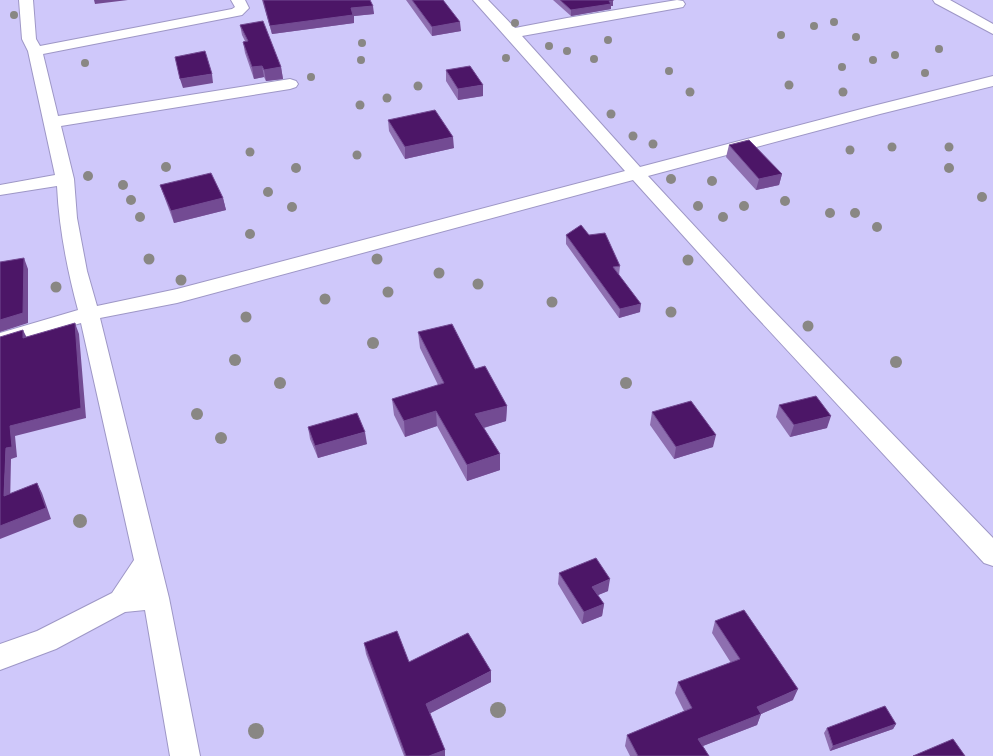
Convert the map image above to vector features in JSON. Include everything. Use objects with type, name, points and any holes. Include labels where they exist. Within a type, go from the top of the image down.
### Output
[{"type":"street","points":[[26,0],[29,39],[35,51],[65,179],[68,218],[77,271],[89,314],[156,598],[185,756]]},
{"type":"street","points":[[35,51],[237,12],[242,8],[238,0]]},
{"type":"street","points":[[480,0],[513,33],[552,76],[636,174],[993,555]]},
{"type":"street","points":[[940,0],[993,30]]},
{"type":"street","points":[[513,33],[573,21],[678,4]]},
{"type":"street","points":[[0,340],[89,314],[177,296],[875,110],[993,81]]},
{"type":"street","points":[[52,122],[290,84]]},
{"type":"street","points":[[0,190],[65,179]]},
{"type":"street","points":[[121,601],[147,563]]},
{"type":"street","points":[[0,656],[46,640],[121,601],[156,598]]},
{"type":"building","points":[[263,0],[370,0],[373,6],[351,8],[353,15],[270,26]]},
{"type":"building","points":[[412,0],[443,0],[460,22],[432,27]]},
{"type":"building","points":[[560,0],[613,1],[609,1],[611,4],[571,10]]},
{"type":"building","points":[[263,21],[281,67],[264,70],[262,66],[252,67],[243,42],[248,41],[240,25]]},
{"type":"building","points":[[205,51],[212,74],[180,79],[175,57]]},
{"type":"building","points":[[470,66],[483,85],[458,89],[446,70]]},
{"type":"building","points":[[435,110],[453,137],[405,147],[388,120]]},
{"type":"building","points":[[749,140],[782,174],[759,179],[729,145]]},
{"type":"building","points":[[211,173],[223,198],[171,211],[160,185]]},
{"type":"building","points":[[581,225],[589,235],[605,233],[620,266],[613,267],[641,304],[620,309],[566,235]]},
{"type":"building","points":[[24,258],[23,313],[0,320],[0,262]]},
{"type":"building","points":[[75,323],[81,408],[10,426],[12,447],[6,448],[4,496],[37,483],[46,508],[0,526],[0,337],[23,330],[23,338]]},
{"type":"building","points":[[452,324],[475,369],[485,366],[507,406],[475,414],[500,454],[467,465],[436,411],[404,421],[392,399],[444,383],[418,332]]},
{"type":"building","points":[[816,396],[831,416],[794,425],[779,405]]},
{"type":"building","points":[[691,401],[716,435],[676,447],[652,412]]},
{"type":"building","points":[[357,413],[365,432],[315,446],[308,427]]},
{"type":"building","points":[[596,558],[610,579],[592,587],[604,604],[584,612],[559,573]]},
{"type":"building","points":[[744,610],[798,689],[757,707],[761,714],[698,739],[709,756],[638,756],[627,735],[692,708],[678,682],[740,659],[715,621]]},
{"type":"building","points":[[397,631],[409,662],[468,633],[491,671],[426,704],[445,750],[429,756],[406,756],[364,643]]},
{"type":"building","points":[[885,706],[896,724],[833,746],[827,728]]},
{"type":"building","points":[[953,739],[965,756],[913,756]]}]
